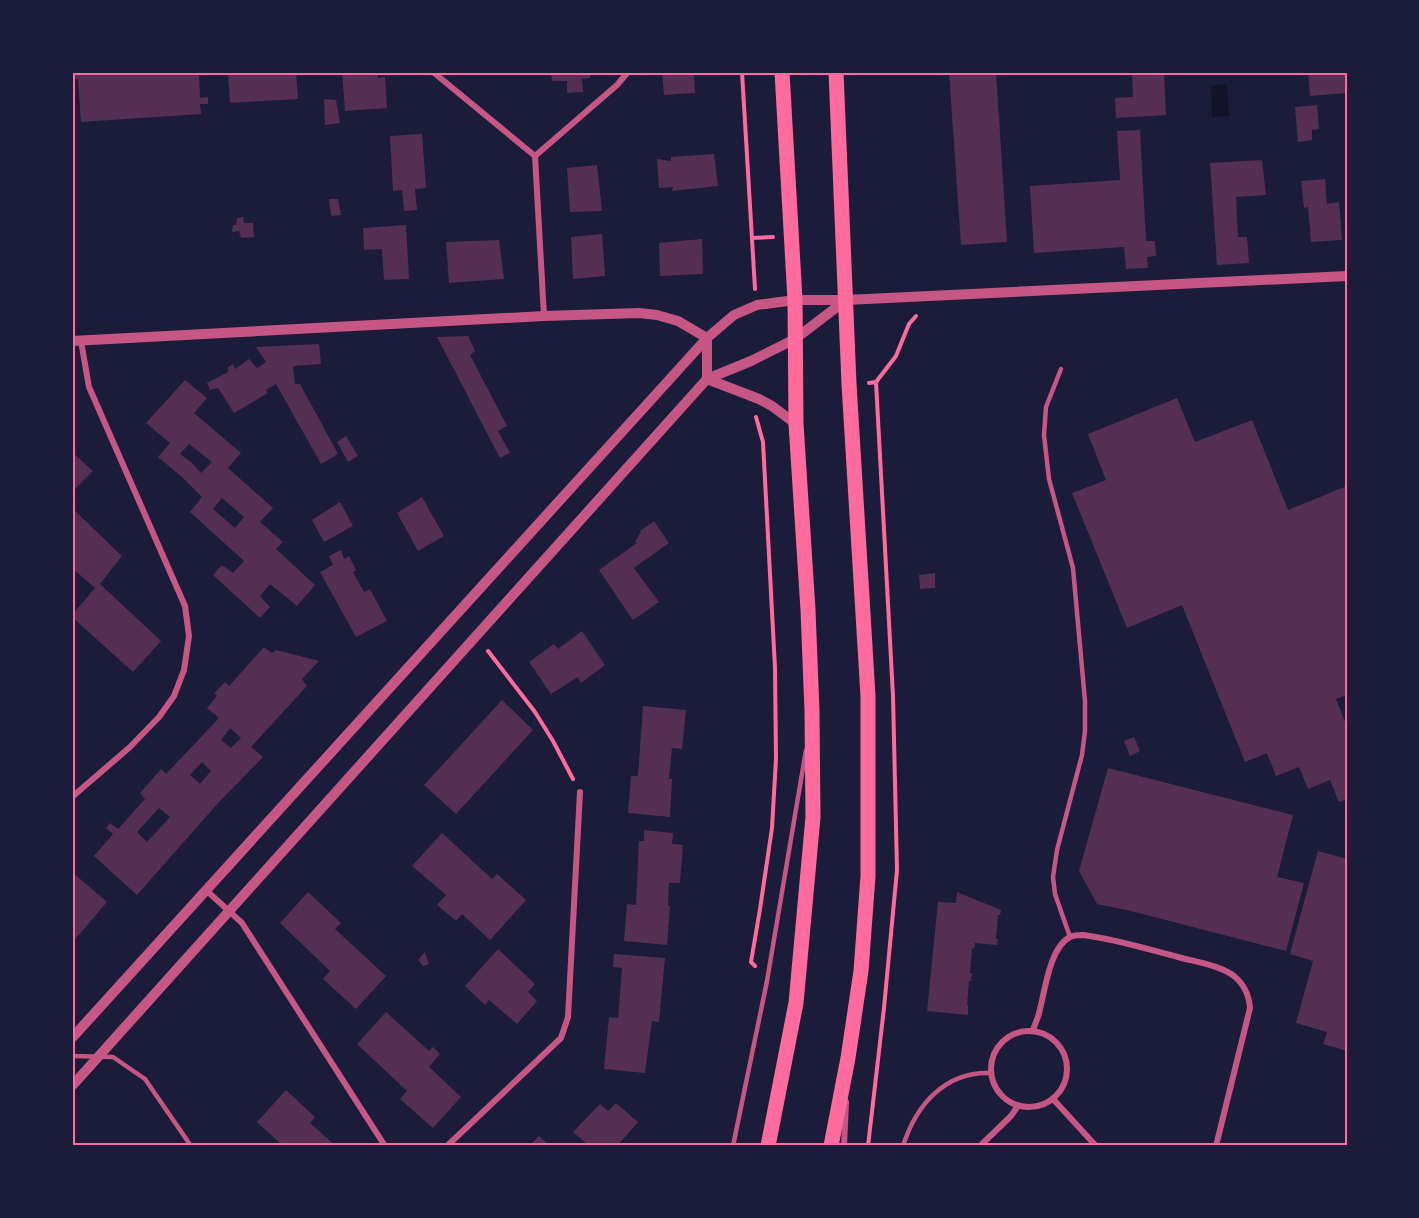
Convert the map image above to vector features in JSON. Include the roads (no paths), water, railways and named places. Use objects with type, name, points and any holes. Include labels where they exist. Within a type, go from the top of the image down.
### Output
[{"type":"main road","points":[[768,1146],[797,992],[813,817],[808,610],[796,424],[795,300],[782,72]]},
{"type":"main road","points":[[831,1146],[848,1058],[861,971],[868,876],[868,696],[849,384],[836,72]]},
{"type":"street","points":[[433,72],[536,156],[544,316]]},
{"type":"street","points":[[536,156],[617,85],[628,72]]},
{"type":"street","points":[[72,1038],[707,338],[734,315],[757,305],[795,300],[846,300],[1347,276]]},
{"type":"street","points":[[72,1086],[707,379],[751,362],[795,339],[846,300]]},
{"type":"street","points":[[72,797],[130,747],[159,717],[174,696],[183,670],[189,636],[185,606],[88,387],[77,341],[639,313],[678,321],[707,338]]},
{"type":"street","points":[[707,338],[707,379]]},
{"type":"street","points":[[707,379],[759,399],[796,424]]},
{"type":"street","points":[[447,1146],[561,1038],[568,1017],[580,792]]},
{"type":"street","points":[[206,890],[238,918],[250,935],[385,1146]]},
{"type":"street","points":[[1033,1030],[1056,954],[1061,945],[1070,937],[1080,935],[1126,943],[1205,964],[1235,977],[1245,988],[1250,1002],[1249,1014],[1216,1146]]},
{"type":"street","points":[[1033,1030],[1045,1033],[1064,1051],[1067,1077],[1062,1089],[1053,1099],[1042,1105],[1018,1106],[999,1093],[991,1073],[991,1062],[1001,1042],[1011,1035],[1033,1030]]},
{"type":"street","points":[[844,1146],[848,1058]]},
{"type":"street","points":[[1053,1099],[1096,1146]]},
{"type":"street","points":[[980,1146],[1011,1116],[1018,1106]]},
{"type":"lane","points":[[1062,369],[1046,407],[1044,435],[1049,479],[1072,568],[1085,717],[1082,755],[1057,850],[1053,877],[1055,894],[1070,937]]},
{"type":"lane","points":[[733,1146],[767,981],[812,711]]},
{"type":"lane","points":[[72,1056],[113,1057],[145,1078],[191,1146]]},
{"type":"lane","points":[[903,1146],[915,1118],[932,1096],[964,1076],[979,1072],[991,1073]]}]
